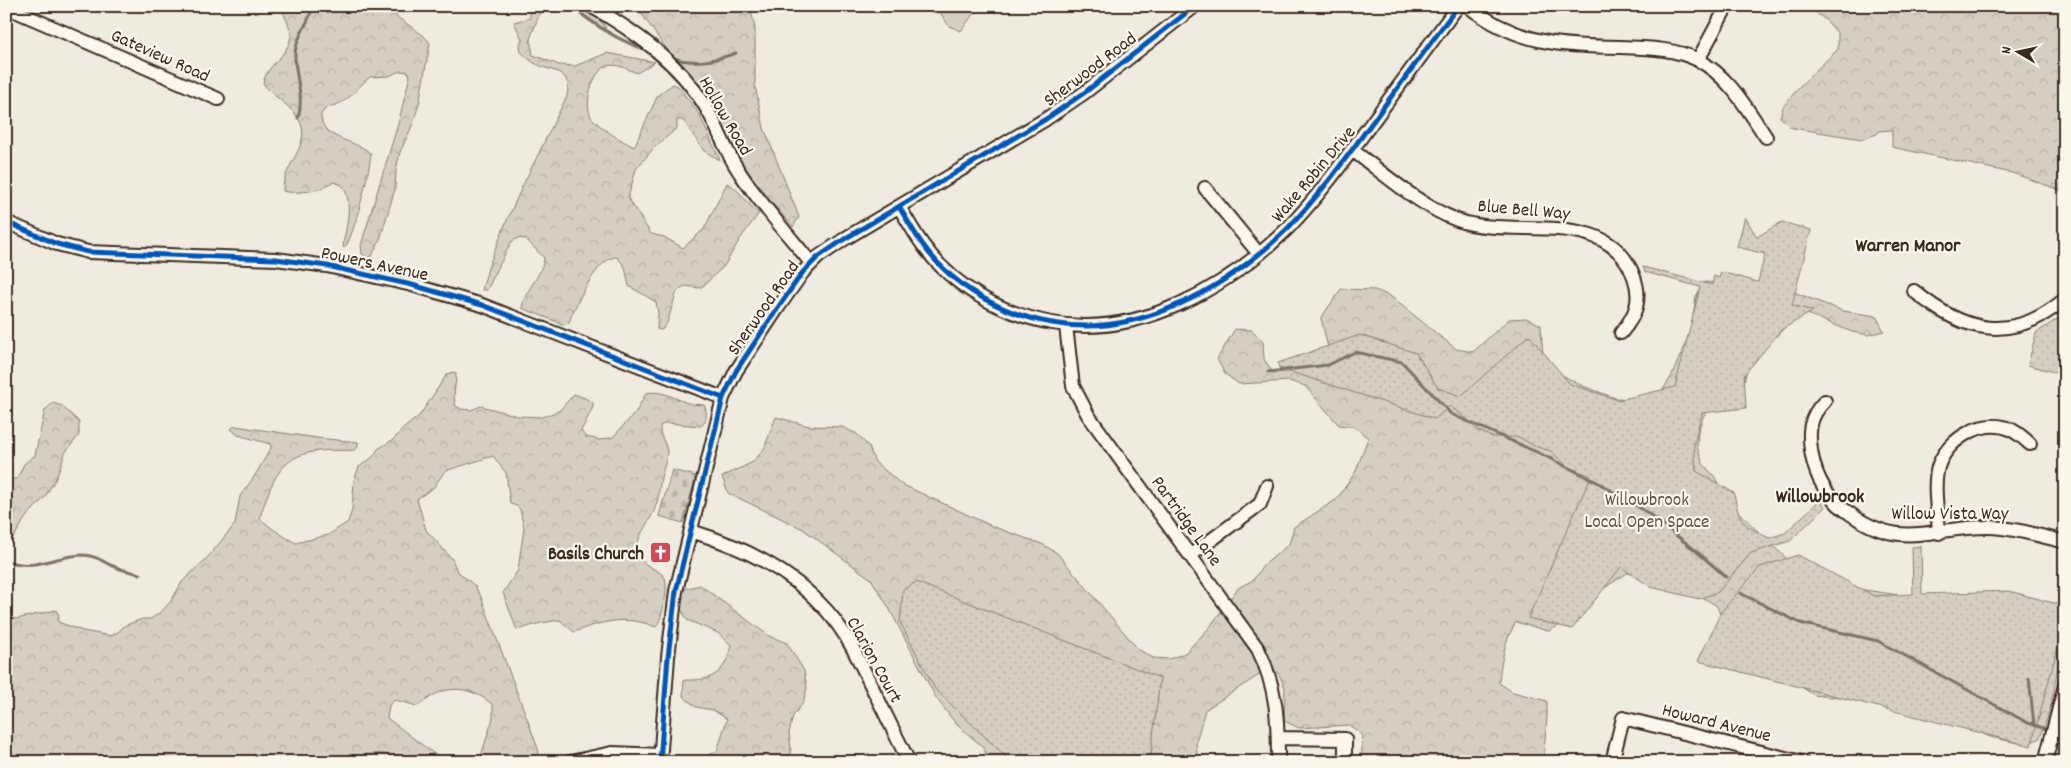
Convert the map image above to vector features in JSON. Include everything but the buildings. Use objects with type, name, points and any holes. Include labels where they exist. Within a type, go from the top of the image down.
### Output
[{"type":"street","name":"Hollow Road","points":[[591,6],[645,41],[670,62],[706,108],[740,174],[811,263]]},
{"type":"street","name":"Sherwood Road","points":[[660,758],[674,606],[723,398],[728,385],[766,324],[796,281],[811,263],[846,238],[1062,108],[1195,6]]},
{"type":"street","name":"Wake Robin Drive","points":[[899,207],[923,246],[957,281],[998,307],[1019,315],[1066,326],[1103,326],[1148,317],[1173,307],[1230,275],[1259,254],[1304,211],[1352,150],[1458,6]]},
{"type":"street","points":[[1468,6],[1503,28],[1545,43],[1653,48],[1682,54],[1698,60],[1721,76],[1731,86],[1766,137]]},
{"type":"street","points":[[1698,60],[1727,6]]},
{"type":"street","name":"Gateview Road","points":[[6,7],[218,99]]},
{"type":"street","name":"Blue Bell Way","points":[[1352,150],[1424,203],[1458,220],[1494,227],[1584,232],[1610,244],[1621,254],[1629,266],[1638,294],[1633,319],[1621,333]]},
{"type":"street","points":[[1205,188],[1259,254]]},
{"type":"street","name":"Powers Avenue","points":[[6,222],[57,244],[82,251],[276,259],[334,267],[412,284],[482,305],[723,398]]},
{"type":"street","points":[[1914,291],[1934,308],[1947,315],[1965,322],[1998,328],[2027,324],[2040,318],[2065,299]]},
{"type":"street","name":"Partridge Lane","points":[[1066,326],[1069,368],[1073,386],[1088,416],[1248,633],[1265,663],[1275,696],[1278,716],[1278,762]]},
{"type":"street","name":"Willow Vista Way","points":[[1825,401],[1816,409],[1811,421],[1810,446],[1818,476],[1836,504],[1866,525],[1880,531],[1899,534],[1940,533],[1990,527],[2010,529],[2065,542]]},
{"type":"street","points":[[1940,533],[1936,479],[1946,452],[1958,439],[1985,426],[2000,427],[2010,429],[2030,444]]},
{"type":"street","points":[[1191,555],[1260,504],[1267,486]]},
{"type":"street","name":"Clarion Court","points":[[691,531],[721,540],[768,563],[789,576],[822,606],[848,641],[909,762]]},
{"type":"street","points":[[2045,762],[2065,685]]},
{"type":"street","name":"Howard Avenue","points":[[1612,762],[1623,718],[1802,762]]},
{"type":"street","points":[[1278,738],[1345,739],[1345,762]]},
{"type":"street","points":[[570,762],[612,753],[660,758]]},
{"type":"green space","points":[[282,6],[390,6],[397,17],[424,36],[430,43],[419,104],[412,126],[400,152],[396,170],[395,189],[380,239],[372,256],[368,258],[362,254],[361,245],[398,124],[410,76],[408,72],[400,71],[389,76],[370,77],[346,99],[327,107],[321,114],[322,123],[326,130],[365,149],[371,154],[356,219],[348,243],[344,248],[348,198],[342,185],[334,182],[315,190],[283,191],[284,181],[301,144],[303,135],[296,115],[263,83],[268,71],[286,49],[291,36]]},
{"type":"green space","points":[[530,6],[540,6],[540,12],[530,39],[533,55],[559,65],[575,66],[607,53],[655,62],[637,73],[611,65],[602,69],[597,75],[590,89],[588,106],[592,118],[601,127],[634,147],[658,95],[673,84],[678,86],[699,114],[720,160],[704,151],[683,120],[677,120],[677,128],[653,149],[636,169],[628,198],[651,234],[664,237],[683,248],[704,229],[727,183],[736,189],[759,213],[740,239],[724,266],[703,286],[699,288],[685,286],[677,291],[667,323],[662,330],[657,329],[658,312],[656,302],[629,286],[625,267],[617,257],[602,264],[595,273],[576,305],[569,322],[565,325],[522,308],[523,301],[543,265],[544,258],[526,239],[518,238],[511,242],[487,290],[482,290],[488,268],[504,227],[567,96],[568,87],[564,76],[536,64],[521,52],[520,44],[522,39],[514,22],[530,18]]},
{"type":"green space","points":[[567,6],[584,9],[606,27],[601,29]]},
{"type":"green space","points":[[636,6],[750,6],[755,28],[755,86],[764,128],[799,217],[793,227],[744,166],[712,105],[690,74],[665,47]]},
{"type":"green space","points":[[936,6],[979,6],[961,31],[949,26]]},
{"type":"green space","points":[[1812,6],[2065,6],[2065,192],[2012,173],[1892,147],[1892,130],[1879,131],[1877,134],[1862,139],[1789,126],[1780,117],[1783,107],[1799,87],[1838,49],[1838,34],[1826,20],[1812,10]]},
{"type":"green space","name":"Willowbrook Local Open Space","points":[[1745,217],[1757,237],[1782,222],[1811,230],[1792,305],[1813,311],[1781,330],[1744,375],[1746,408],[1702,413],[1694,444],[1696,471],[1734,493],[1740,517],[1753,530],[1769,538],[1785,533],[1820,500],[1825,507],[1790,541],[1751,553],[1718,592],[1699,599],[1651,587],[1621,567],[1572,629],[1528,618],[1591,476],[1568,467],[1551,451],[1534,446],[1519,437],[1492,437],[1477,430],[1450,406],[1435,419],[1279,368],[1278,363],[1360,335],[1416,353],[1438,388],[1461,396],[1529,335],[1570,384],[1618,400],[1675,387],[1700,287],[1645,272],[1643,267],[1712,285],[1714,276],[1719,278],[1721,272],[1758,282],[1765,254],[1737,247]]},
{"type":"green space","points":[[1765,273],[1796,293],[1843,311],[1876,316],[1884,331],[1868,335],[1852,332],[1805,313],[1791,321],[1747,370],[1743,386],[1704,415],[1698,431],[1697,447],[1703,464],[1714,476],[1729,503],[1789,561],[1851,588],[1933,600],[2061,642],[2051,704],[2039,739],[2023,744],[1990,737],[1959,722],[1864,694],[1831,697],[1814,695],[1800,686],[1723,622],[1717,606],[1676,581],[1627,573],[1600,591],[1563,624],[1548,631],[1516,622],[1509,637],[1502,659],[1499,683],[1513,692],[1547,701],[1543,762],[1361,762],[1363,735],[1349,725],[1299,728],[1284,721],[1285,688],[1278,672],[1262,673],[1205,710],[1196,742],[1198,762],[990,762],[982,746],[956,724],[936,698],[889,608],[871,579],[803,529],[728,493],[722,477],[753,462],[764,449],[776,417],[809,426],[842,427],[857,434],[869,447],[875,462],[901,484],[994,527],[1042,544],[1057,553],[1138,649],[1153,658],[1169,659],[1185,653],[1209,628],[1238,588],[1253,580],[1263,566],[1289,544],[1294,527],[1337,499],[1356,471],[1368,438],[1355,427],[1339,425],[1305,386],[1289,381],[1239,384],[1225,374],[1217,359],[1235,329],[1252,330],[1263,342],[1264,359],[1273,373],[1303,371],[1329,352],[1321,318],[1341,289],[1375,290],[1390,296],[1456,349],[1473,352],[1509,319],[1526,318],[1541,325],[1543,359],[1554,371],[1583,386],[1615,398],[1648,400],[1662,391],[1671,377],[1691,330],[1696,296],[1705,282],[1754,286]]},
{"type":"green space","points":[[2065,314],[2065,375],[2028,365],[2036,333]]},
{"type":"green space","points":[[456,373],[455,405],[461,409],[471,410],[481,406],[518,416],[542,417],[559,411],[574,394],[585,398],[593,403],[593,407],[581,431],[586,437],[600,440],[613,437],[636,412],[646,393],[659,393],[686,403],[704,405],[706,411],[706,419],[701,426],[666,423],[660,426],[667,451],[666,458],[656,504],[640,536],[637,548],[640,558],[661,573],[666,580],[661,617],[656,627],[625,620],[605,622],[574,632],[560,620],[517,630],[503,593],[518,570],[524,528],[520,510],[517,506],[510,504],[506,473],[493,456],[445,471],[433,488],[417,499],[426,530],[452,559],[457,571],[475,586],[481,597],[539,752],[536,762],[483,762],[480,759],[493,718],[493,705],[472,692],[457,689],[432,696],[417,706],[395,700],[389,705],[387,718],[433,753],[454,758],[461,762],[402,762],[391,755],[375,754],[359,756],[347,762],[6,762],[6,617],[16,619],[56,610],[59,615],[58,622],[83,631],[111,636],[124,626],[142,619],[151,619],[162,611],[171,601],[182,582],[209,556],[235,524],[240,496],[271,448],[270,444],[238,435],[231,429],[235,426],[358,442],[358,447],[354,450],[313,452],[288,462],[275,478],[260,517],[270,527],[296,543],[328,535],[348,522],[352,510],[354,480],[359,467],[420,415],[447,374]]},
{"type":"green space","points":[[53,403],[62,406],[79,422],[79,435],[65,453],[57,476],[45,497],[26,517],[6,550],[6,479],[17,479],[24,464],[35,455],[45,410]]},
{"type":"green space","points":[[672,470],[696,476],[683,523],[659,516]]},
{"type":"green space","points":[[1921,546],[1922,594],[2009,591],[2065,606],[2065,621],[2031,746],[1698,661],[1721,612],[1760,567],[1798,555],[1874,596],[1913,594],[1912,547]]},
{"type":"green space","points":[[916,582],[1160,678],[1150,762],[1006,762],[1006,757],[935,689],[900,622],[903,590]]},
{"type":"green space","points":[[700,585],[769,636],[787,643],[804,671],[807,688],[803,703],[793,716],[789,733],[791,749],[788,762],[695,762],[717,751],[727,719],[713,710],[696,707],[683,696],[684,680],[703,679],[716,674],[725,663],[731,645],[718,633],[687,620],[679,605],[684,589]]},
{"type":"waterway","points":[[298,118],[300,93],[295,53],[313,6]]},
{"type":"waterway","points":[[572,6],[607,32],[647,50]]},
{"type":"waterway","points":[[672,58],[696,62],[736,53]]},
{"type":"waterway","points":[[1268,372],[1328,365],[1355,352],[1402,362],[1451,414],[1541,454],[1597,482],[1645,511],[1726,577]]},
{"type":"waterway","points":[[6,561],[18,564],[37,564],[71,556],[87,555],[121,569],[140,574]]},
{"type":"waterway","points":[[1740,593],[1800,623],[1878,641],[2028,723],[2049,730]]},
{"type":"waterway","points":[[2029,678],[2034,725]]},
{"type":"waterway","points":[[2055,731],[2065,734]]},
{"type":"cycle path","points":[[660,762],[668,657],[676,591],[723,398],[736,371],[803,272],[818,257],[846,238],[1046,119],[1084,93],[1195,6]]},
{"type":"cycle path","points":[[899,207],[920,240],[935,260],[949,274],[980,296],[1015,313],[1052,323],[1085,326],[1118,323],[1150,316],[1180,304],[1210,288],[1238,270],[1288,228],[1330,179],[1458,6]]},
{"type":"cycle path","points":[[6,222],[57,244],[88,252],[276,259],[327,266],[412,285],[482,305],[723,398]]},
{"type":"place","name":"Basils Church","points":[[660,552]]},
{"type":"district","name":"Warren Manor","points":[[1908,244]]},
{"type":"district","name":"Willowbrook","points":[[1820,495]]}]
